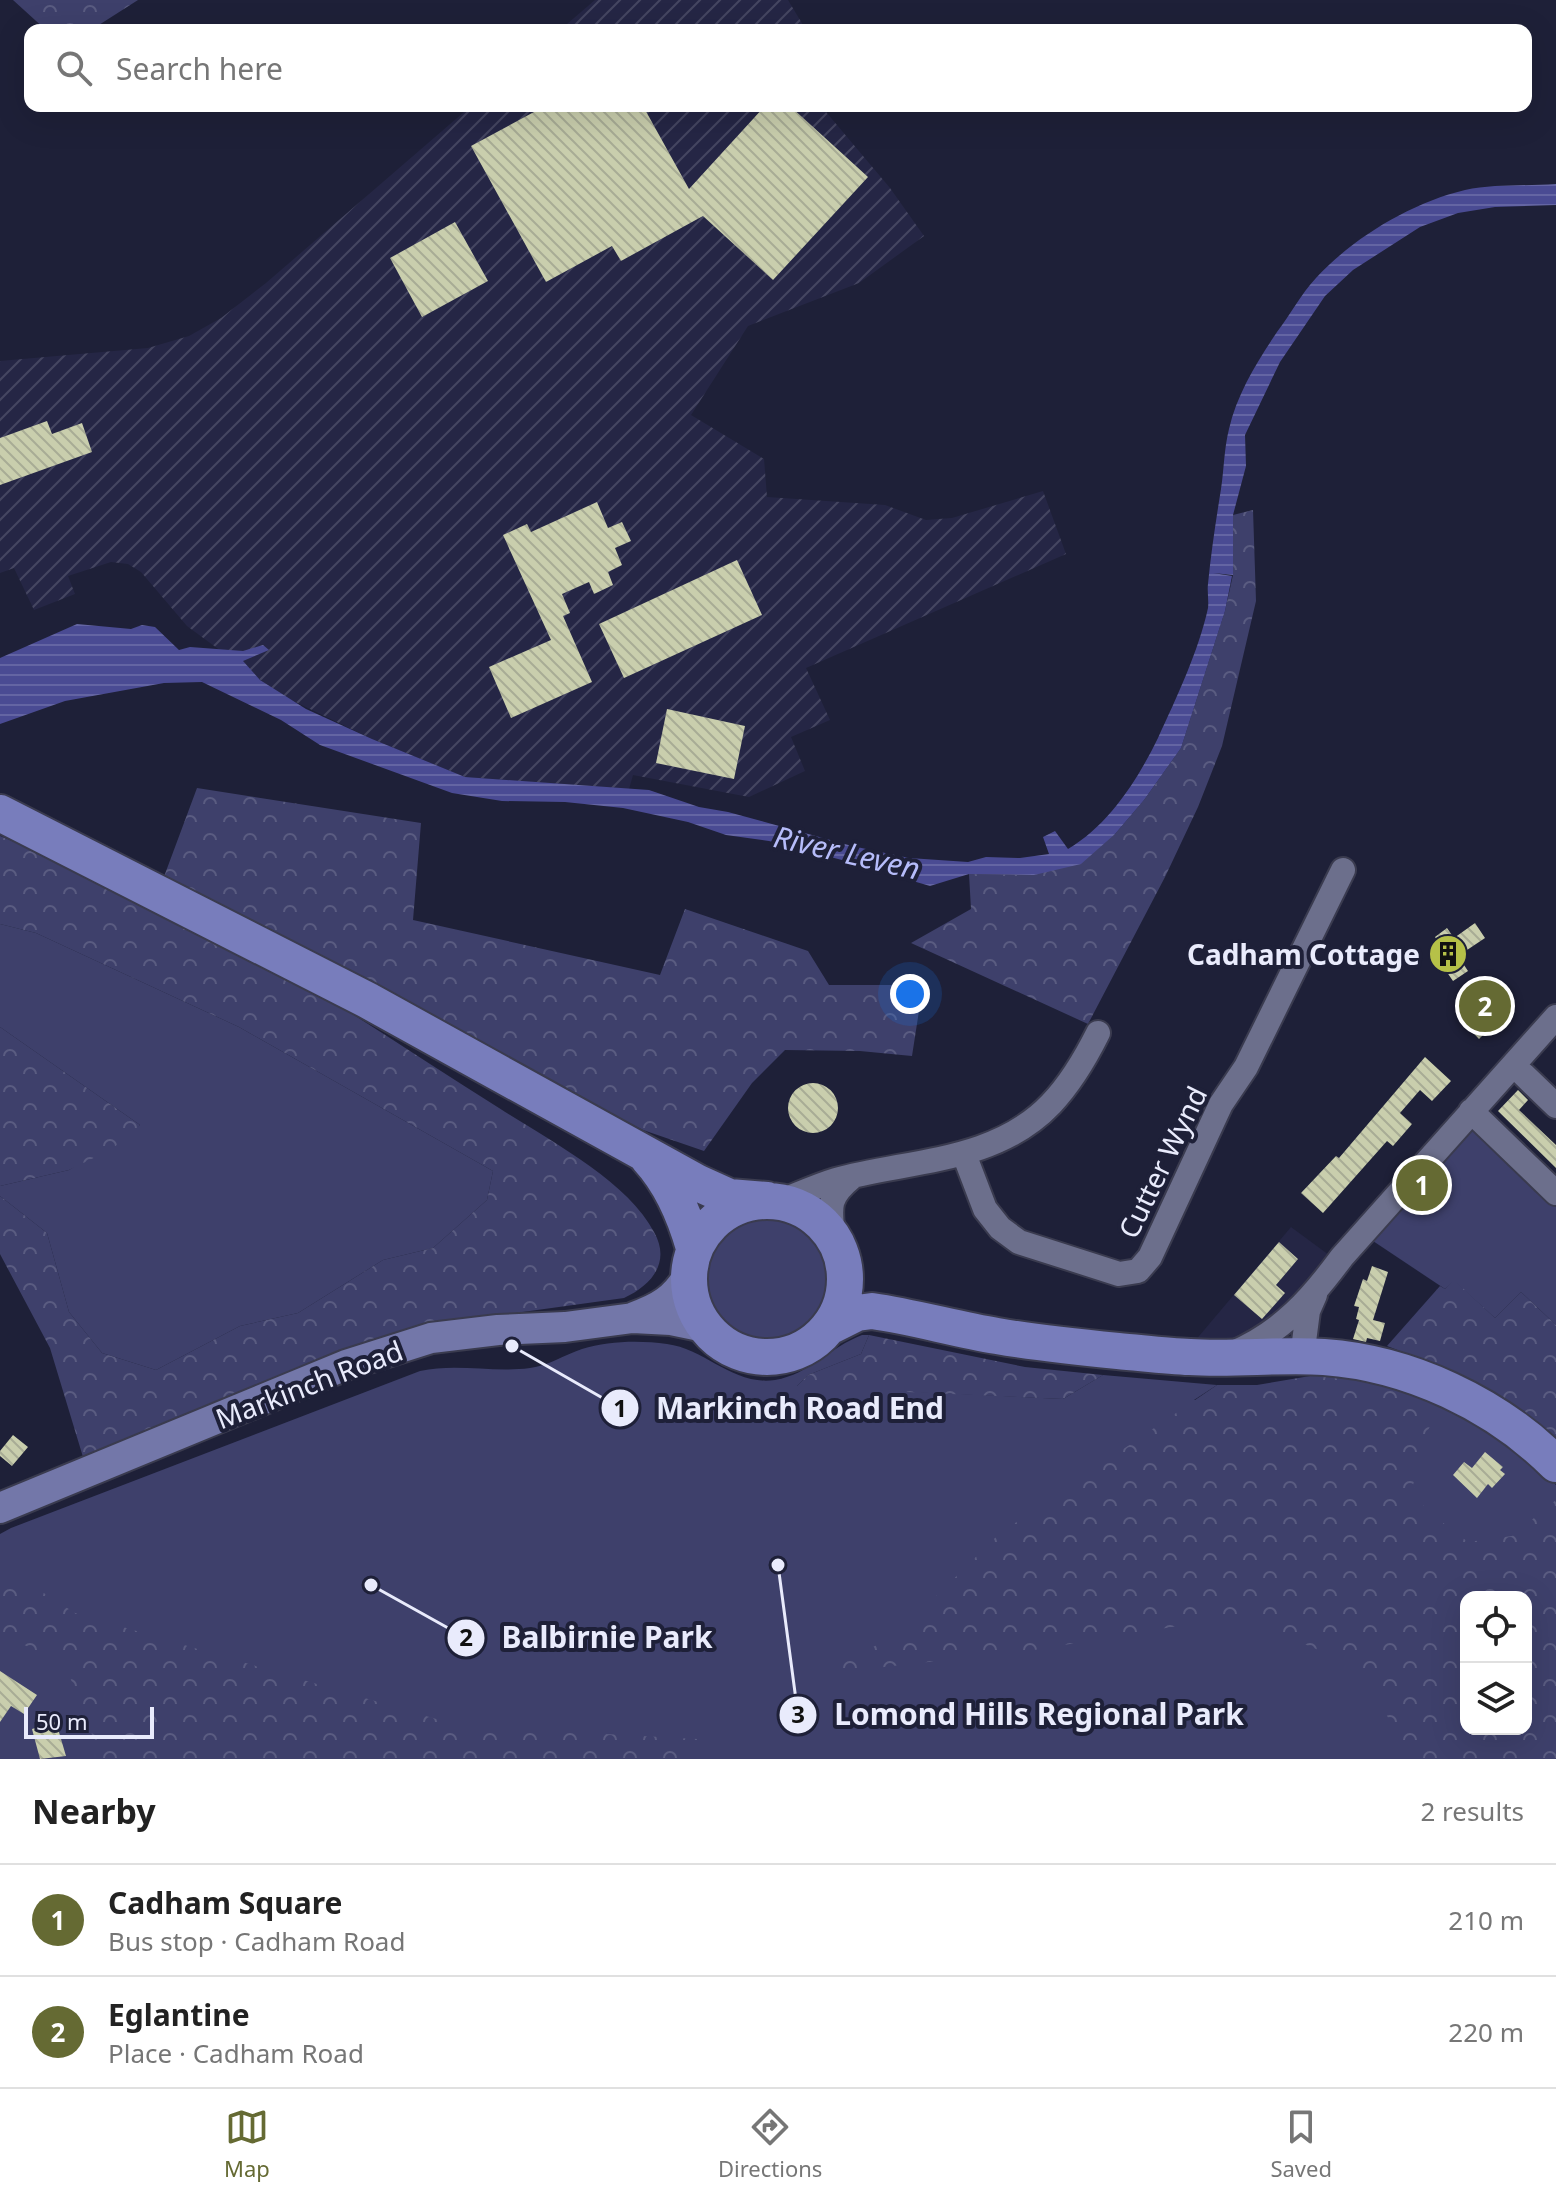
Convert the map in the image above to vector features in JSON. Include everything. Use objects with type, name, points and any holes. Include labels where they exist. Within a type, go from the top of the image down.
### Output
[{"type":"highway","points":[[0,813],[367,1000],[698,1183],[729,1197],[773,1201],[806,1211],[821,1222],[855,1272],[876,1287],[952,1327]]},
{"type":"highway","points":[[639,1149],[660,1171],[686,1222],[691,1262],[690,1294],[695,1312],[722,1344],[743,1354],[767,1358],[791,1354],[812,1343],[829,1327],[857,1313],[872,1311],[995,1336],[1093,1348],[1188,1357],[1302,1357],[1356,1361],[1395,1371],[1494,1413],[1527,1437],[1556,1464]]},
{"type":"highway","points":[[691,1262],[706,1229],[723,1213],[744,1204],[773,1201]]},
{"type":"highway","points":[[829,1327],[844,1293],[845,1275],[838,1246]]},
{"type":"main road","name":"Markinch Road","points":[[633,1318],[669,1302],[680,1291],[691,1262]]},
{"type":"main road","name":"Markinch Road","points":[[0,1508],[346,1365],[431,1338],[633,1318],[671,1320],[705,1327]]},
{"type":"street","name":"Cutter Wynd","points":[[964,1154],[985,1209],[1010,1236],[1029,1247],[1119,1274],[1138,1271],[1150,1257],[1221,1104],[1246,1067],[1343,870]]},
{"type":"street","points":[[1222,1357],[1270,1335],[1320,1286],[1342,1257],[1556,1017]]},
{"type":"street","points":[[773,1201],[853,1176],[964,1154],[1001,1138],[1030,1122],[1051,1104],[1098,1033]]},
{"type":"street","points":[[1524,1075],[1556,1106]]},
{"type":"street","points":[[1471,1111],[1556,1193]]},
{"type":"street","points":[[838,1246],[830,1207],[832,1197],[853,1176]]},
{"type":"street","points":[[1302,1357],[1308,1311],[1320,1286]]},
{"type":"shaded area","points":[[595,0],[788,0],[802,24],[567,24]]},
{"type":"shaded area","points":[[464,112],[826,112],[890,188],[924,236],[859,283],[748,326],[691,415],[764,459],[767,497],[885,505],[926,520],[952,518],[1043,491],[1066,554],[806,668],[830,720],[791,737],[805,771],[749,797],[633,775],[629,789],[465,777],[372,739],[281,695],[187,626],[141,572],[128,564],[111,562],[68,576],[75,594],[34,610],[14,568],[0,573],[0,361],[148,348],[189,336],[221,318]]},
{"type":"shaded area","points":[[1291,1227],[1329,1255],[1276,1317],[1254,1333],[1229,1341],[1194,1342]]},
{"type":"green space","points":[[13,0],[138,0],[100,24],[39,24]]},
{"type":"green space","points":[[1253,510],[1256,601],[1222,746],[1165,877],[1088,1024],[911,943],[971,909],[969,874],[1034,875],[1115,834],[1144,800],[1181,748],[1225,611],[1233,575],[1233,515]]},
{"type":"green space","points":[[197,788],[421,823],[413,920],[660,975],[685,909],[808,951],[829,985],[923,985],[912,1056],[860,1051],[785,1050],[752,1083],[704,1151],[643,1130],[162,882]]},
{"type":"green space","points":[[0,836],[180,918],[267,963],[585,1162],[626,1195],[642,1213],[659,1243],[656,1271],[643,1286],[624,1298],[436,1324],[319,1361],[83,1457],[50,1348],[0,1254],[0,1196],[47,1233],[69,1312],[102,1353],[156,1370],[240,1326],[298,1313],[383,1260],[433,1248],[487,1200],[493,1171],[239,1027],[36,933],[0,924]]},
{"type":"green space","points":[[0,924],[36,933],[239,1027],[493,1171],[487,1200],[433,1248],[383,1260],[298,1313],[240,1326],[156,1370],[102,1353],[69,1312],[47,1233],[0,1196],[0,1186],[69,1170],[140,1125],[0,1027]]},
{"type":"green space","points":[[0,1027],[140,1125],[112,1149],[69,1170],[0,1186]]},
{"type":"green space","points":[[1473,1126],[1556,1205],[1556,1325],[1521,1292],[1495,1318],[1454,1281],[1445,1289],[1373,1241]]},
{"type":"green space","points":[[768,1217],[793,1221],[814,1235],[828,1256],[832,1281],[828,1306],[814,1327],[793,1341],[768,1345],[743,1341],[722,1327],[708,1306],[704,1281],[708,1256],[722,1235],[743,1221]]},
{"type":"green space","points":[[1454,1280],[1495,1318],[1521,1292],[1556,1325],[1556,1439],[1497,1396],[1387,1346],[1440,1286],[1445,1289]]},
{"type":"green space","points":[[869,1335],[861,1354],[808,1375],[797,1386],[1063,1399],[1103,1375],[1217,1385],[1194,1400],[1444,1406],[1487,1428],[1529,1459],[1556,1485],[1556,1759],[0,1759],[0,1534],[11,1528],[420,1371],[530,1368],[592,1346],[646,1342],[681,1347],[746,1378],[775,1380],[809,1366],[851,1340]]},
{"type":"green space","points":[[869,1335],[1025,1367],[1103,1375],[1063,1399],[796,1387],[808,1375],[861,1354]]},
{"type":"green space","points":[[1316,1375],[1381,1386],[1444,1406],[1429,1428],[1413,1485],[1425,1509],[1468,1542],[1512,1536],[1556,1500],[1556,1759],[1415,1759],[1354,1665],[1238,1616],[1034,1650],[823,1674],[899,1633],[999,1534],[1217,1385],[1257,1385]]},
{"type":"green space","points":[[0,1565],[75,1613],[460,1726],[716,1740],[694,1759],[98,1759],[89,1723],[64,1663],[0,1634]]},
{"type":"water","name":"River Leven","points":[[1556,184],[1556,205],[1495,207],[1458,213],[1420,227],[1353,270],[1325,296],[1280,362],[1245,435],[1246,466],[1233,515],[1233,575],[1213,573],[1232,576],[1225,611],[1181,748],[1115,834],[1081,864],[1034,875],[969,874],[930,886],[906,879],[894,870],[865,866],[769,841],[726,835],[688,822],[623,808],[565,802],[502,801],[452,793],[320,745],[281,720],[202,682],[164,683],[65,701],[0,724],[0,658],[77,624],[131,629],[142,625],[155,627],[179,650],[190,647],[243,651],[263,645],[269,650],[243,661],[260,680],[306,709],[465,777],[649,790],[699,807],[909,858],[968,862],[986,857],[1020,858],[1049,854],[1043,837],[1055,831],[1068,849],[1097,827],[1132,785],[1179,691],[1208,608],[1212,548],[1226,444],[1233,416],[1255,367],[1305,291],[1348,249],[1384,224],[1424,203],[1476,188]]},
{"type":"building","points":[[534,112],[646,112],[689,189],[760,112],[797,112],[868,177],[773,280],[703,216],[621,261],[612,246],[546,282],[471,146]]},
{"type":"building","points":[[455,222],[488,281],[422,317],[390,258]]},
{"type":"building","points":[[47,421],[52,434],[82,423],[92,452],[0,485],[0,438]]},
{"type":"building","points":[[597,502],[608,528],[622,522],[631,541],[615,548],[622,565],[608,572],[613,585],[594,594],[589,582],[562,594],[570,613],[563,616],[592,682],[511,718],[489,667],[551,640],[503,535],[527,524],[531,532]]},
{"type":"building","points":[[737,560],[762,615],[624,678],[599,624]]},
{"type":"building","points":[[667,709],[745,726],[734,779],[656,763]]},
{"type":"building","name":"Cadham Cottage","points":[[1475,923],[1485,938],[1458,956],[1468,971],[1453,981],[1433,952],[1441,946],[1435,937],[1447,928],[1454,938]]},
{"type":"building","points":[[1495,980],[1512,997],[1491,1017],[1496,1022],[1479,1039],[1457,1016]]},
{"type":"building","points":[[1425,1057],[1451,1081],[1432,1101],[1420,1090],[1400,1113],[1412,1124],[1393,1146],[1387,1141],[1323,1213],[1301,1193],[1336,1156],[1339,1158]]},
{"type":"building","points":[[813,1083],[831,1090],[838,1108],[831,1126],[813,1133],[795,1126],[788,1108],[795,1090]]},
{"type":"building","points":[[1518,1090],[1528,1100],[1519,1110],[1556,1145],[1556,1168],[1498,1111]]},
{"type":"building","points":[[1279,1242],[1298,1259],[1276,1285],[1285,1293],[1262,1319],[1234,1295]]},
{"type":"building","points":[[1372,1266],[1388,1272],[1373,1320],[1385,1323],[1380,1341],[1367,1338],[1366,1342],[1353,1339],[1359,1320],[1356,1319],[1359,1307],[1354,1306],[1363,1279],[1367,1281]]},
{"type":"building","points":[[13,1435],[28,1447],[12,1466],[0,1456],[0,1451]]},
{"type":"building","points":[[1485,1452],[1503,1467],[1500,1470],[1505,1474],[1492,1488],[1488,1484],[1477,1498],[1453,1475],[1464,1462],[1472,1468]]},
{"type":"building","points":[[0,1671],[37,1695],[24,1714],[11,1706],[0,1722]]},
{"type":"building","points":[[56,1722],[66,1756],[40,1759],[32,1729]]},
{"type":"place","name":"Cadham Cottage","points":[[1448,954]]},
{"type":"place","name":"Eglantine","points":[[1485,1006]]},
{"type":"place","name":"Cadham Square","points":[[1422,1185]]},
{"type":"place","name":"Markinch Road End","points":[[512,1346]]},
{"type":"place","name":"Lomond Hills Regional Park","points":[[778,1565]]},
{"type":"place","name":"Balbirnie Park","points":[[371,1585]]}]
